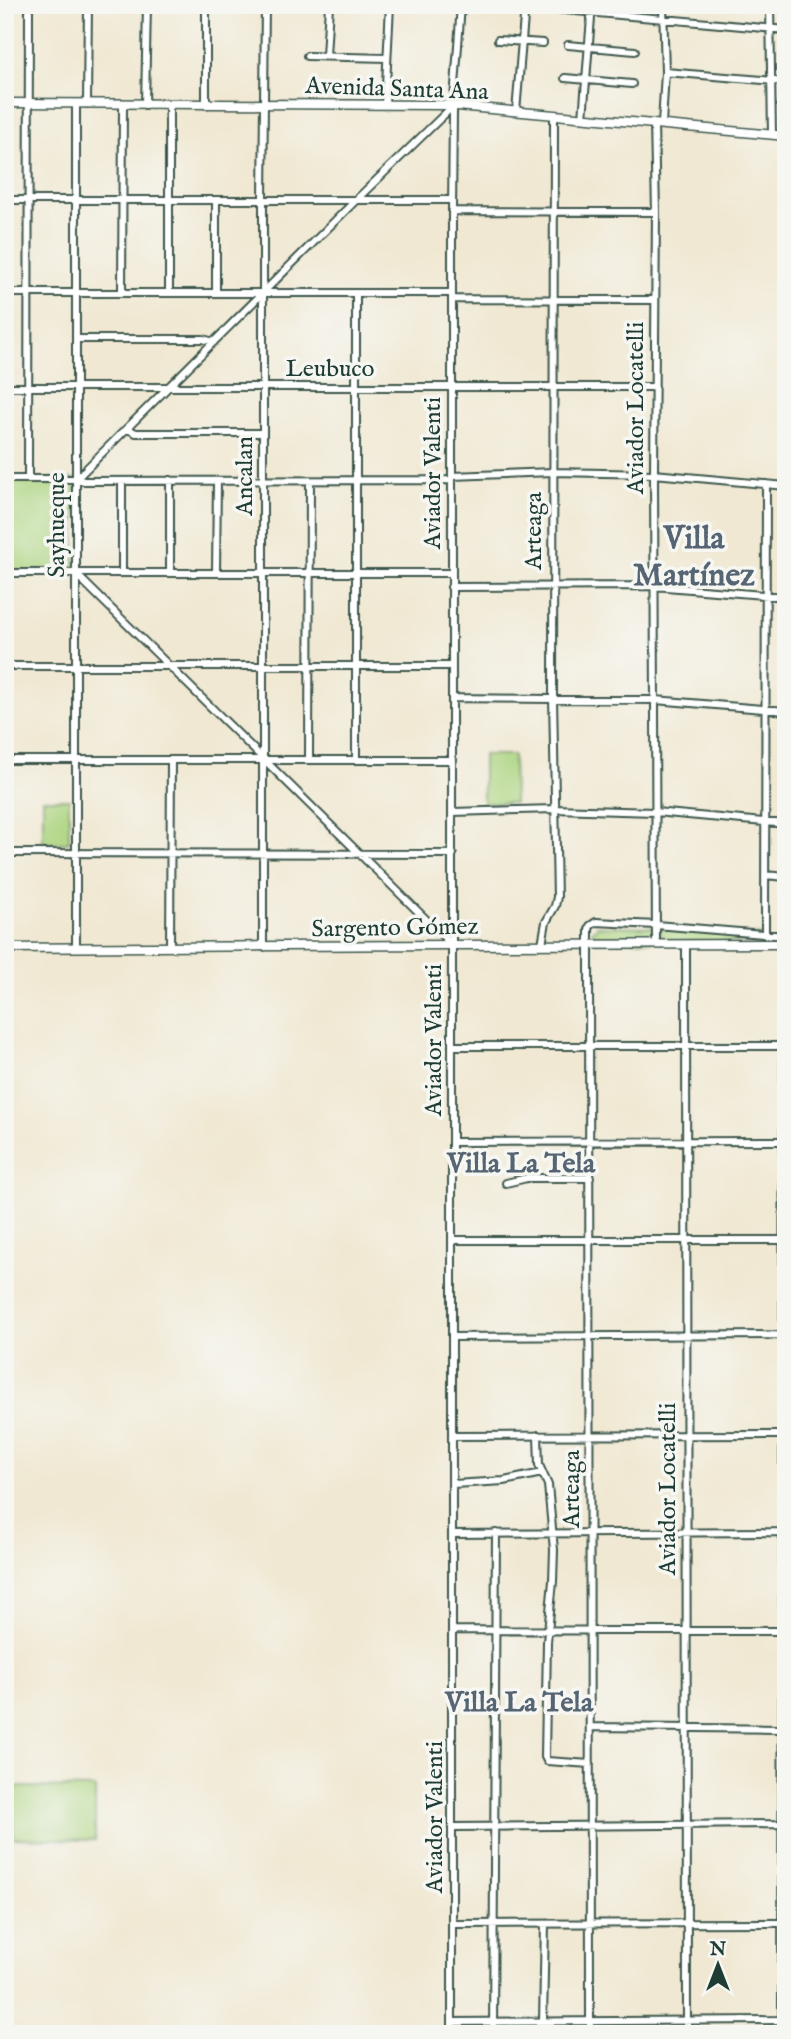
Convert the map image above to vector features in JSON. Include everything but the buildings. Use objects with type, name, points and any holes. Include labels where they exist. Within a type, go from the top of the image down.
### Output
[{"type":"main road","name":"Avenida Santa Ana","points":[[5,103],[454,106],[786,136]]},
{"type":"main road","name":"Sargento Gómez","points":[[5,948],[785,942]]},
{"type":"street","points":[[28,479],[29,5]]},
{"type":"street","points":[[87,104],[88,5]]},
{"type":"street","points":[[145,105],[146,5]]},
{"type":"street","points":[[206,5],[206,104]]},
{"type":"street","name":"Ancalan","points":[[263,947],[262,199],[265,5]]},
{"type":"street","points":[[326,56],[329,5]]},
{"type":"street","points":[[385,105],[390,5]]},
{"type":"street","name":"Aviador Valenti","points":[[452,2034],[452,200],[454,106],[461,5]]},
{"type":"street","points":[[509,5],[592,9],[664,19],[786,30]]},
{"type":"street","name":"Aviador Locatelli","points":[[656,944],[655,300],[658,124],[665,72],[663,5]]},
{"type":"street","points":[[771,5],[772,135]]},
{"type":"street","points":[[516,112],[525,6]]},
{"type":"street","points":[[583,117],[592,9]]},
{"type":"street","points":[[498,40],[543,43]]},
{"type":"street","points":[[568,45],[635,51]]},
{"type":"street","points":[[307,55],[387,58]]},
{"type":"street","points":[[665,72],[786,82]]},
{"type":"street","points":[[565,78],[632,84]]},
{"type":"street","name":"Sayhueque","points":[[76,104],[76,947]]},
{"type":"street","points":[[122,292],[123,105]]},
{"type":"street","points":[[169,105],[169,293]]},
{"type":"street","points":[[76,479],[356,199],[454,106]]},
{"type":"street","name":"Arteaga","points":[[542,944],[546,922],[557,897],[553,698],[554,116]]},
{"type":"street","points":[[5,200],[452,200]]},
{"type":"street","points":[[216,200],[216,293]]},
{"type":"street","points":[[452,211],[656,212]]},
{"type":"street","points":[[5,293],[356,293],[553,300],[655,300]]},
{"type":"street","points":[[356,293],[356,760]]},
{"type":"street","points":[[76,339],[203,339],[214,342]]},
{"type":"street","name":"Leubuco","points":[[5,387],[655,387]]},
{"type":"street","points":[[128,429],[136,433],[263,433]]},
{"type":"street","points":[[5,479],[310,481],[452,478],[553,472],[654,474],[786,486]]},
{"type":"street","points":[[170,480],[170,573]]},
{"type":"street","points":[[122,481],[122,573]]},
{"type":"street","points":[[216,573],[217,481]]},
{"type":"street","points":[[309,759],[310,481]]},
{"type":"street","points":[[765,944],[766,484]]},
{"type":"street","points":[[5,573],[451,573]]},
{"type":"street","points":[[75,573],[452,945]]},
{"type":"street","points":[[452,587],[654,586],[786,597]]},
{"type":"street","points":[[5,666],[451,666]]},
{"type":"street","points":[[452,698],[655,700],[786,711]]},
{"type":"street","points":[[5,760],[453,760]]},
{"type":"street","points":[[170,947],[171,760]]},
{"type":"street","points":[[453,812],[554,809],[655,812],[786,824]]},
{"type":"street","points":[[5,853],[453,854]]},
{"type":"street","points":[[765,875],[786,877]]},
{"type":"street","points":[[589,944],[589,930],[593,923],[765,933],[785,942],[785,1729],[782,2034]]},
{"type":"street","name":"Arteaga","points":[[589,944],[590,2034]]},
{"type":"street","name":"Aviador Locatelli","points":[[686,944],[687,2034]]},
{"type":"street","points":[[452,1046],[785,1046]]},
{"type":"street","points":[[452,1142],[785,1141]]},
{"type":"street","points":[[506,1183],[527,1178],[590,1178]]},
{"type":"street","points":[[453,1240],[785,1240]]},
{"type":"street","points":[[453,1336],[784,1335]]},
{"type":"street","points":[[538,1435],[539,1465],[548,1485],[552,1532],[553,1581],[548,1631],[545,1757],[547,1761],[590,1764]]},
{"type":"street","points":[[453,1436],[785,1435]]},
{"type":"street","points":[[453,1485],[514,1479],[542,1473]]},
{"type":"street","points":[[453,1534],[784,1532]]},
{"type":"street","points":[[493,2034],[496,1533]]},
{"type":"street","points":[[453,1630],[784,1631]]},
{"type":"street","points":[[590,1727],[785,1729]]},
{"type":"street","points":[[454,1827],[784,1824]]},
{"type":"street","points":[[453,1924],[784,1923]]},
{"type":"street","points":[[543,2021],[545,1924]]},
{"type":"street","points":[[452,2022],[784,2020]]},
{"type":"green space","points":[[5,479],[76,479],[75,573],[5,573]]},
{"type":"green space","points":[[483,755],[513,755],[514,803],[483,803]]},
{"type":"green space","points":[[43,799],[69,799],[69,843],[43,843]]},
{"type":"green space","points":[[598,926],[654,927],[653,941],[591,940],[593,930]]},
{"type":"green space","points":[[660,928],[762,936],[761,942],[661,942]]},
{"type":"green space","points":[[14,1787],[95,1788],[95,1840],[13,1838]]},
{"type":"district","name":"Villa Martínez","points":[[694,556]]},
{"type":"district","name":"Villa La Tela","points":[[521,1162]]},
{"type":"district","name":"Villa La Tela","points":[[519,1701]]}]
